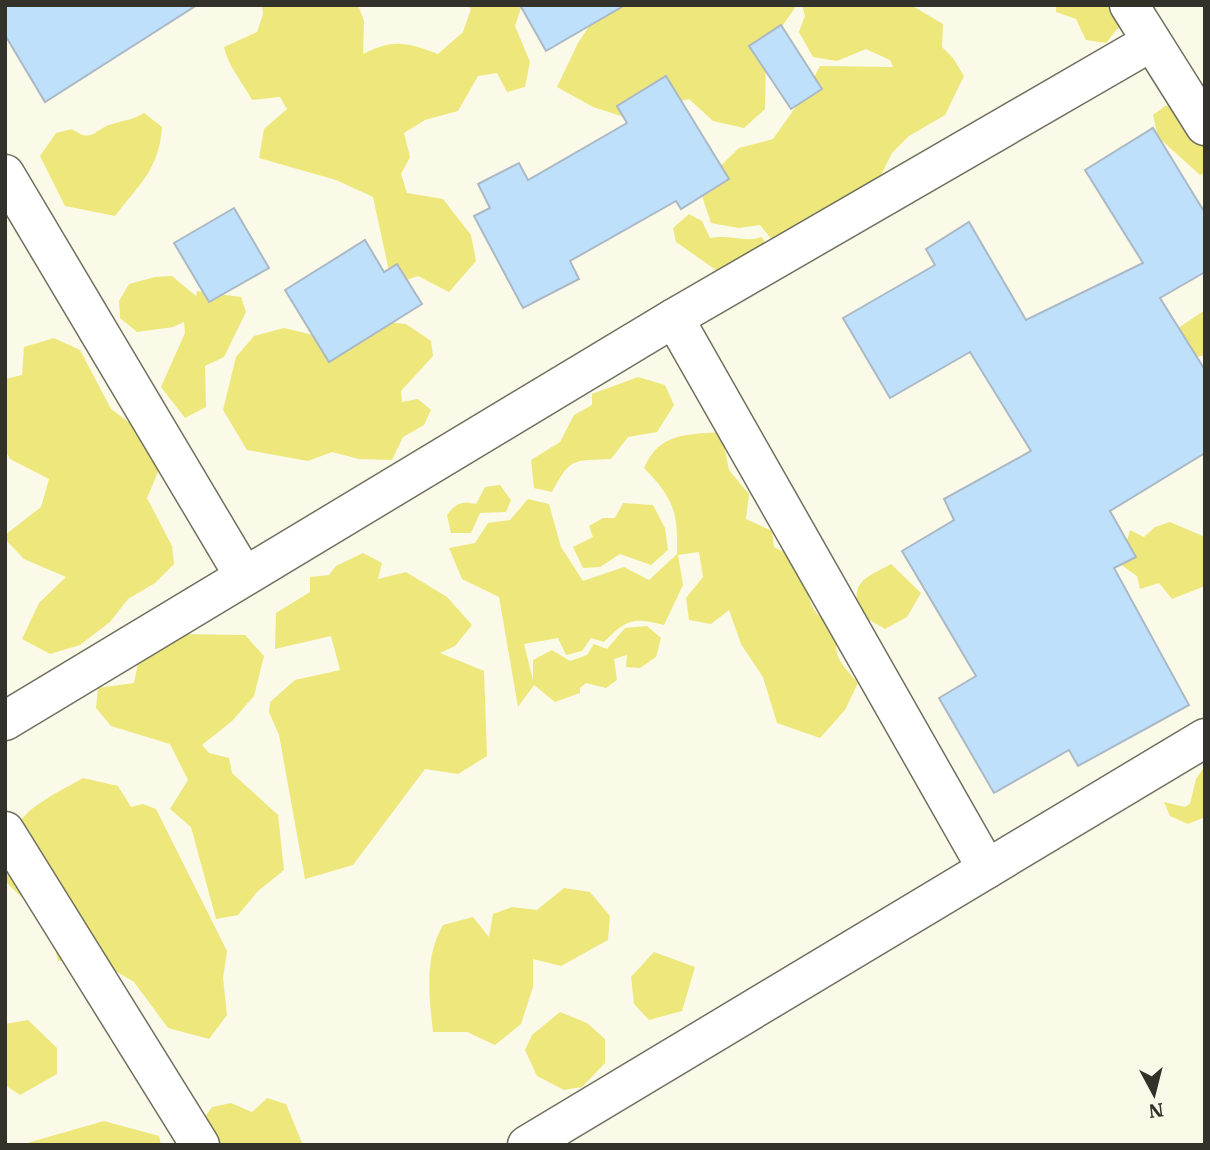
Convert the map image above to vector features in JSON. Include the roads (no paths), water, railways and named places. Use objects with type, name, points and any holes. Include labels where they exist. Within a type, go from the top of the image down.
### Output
[{"type":"street","points":[[1129,5],[1205,126]]},
{"type":"street","points":[[5,721],[674,318],[1151,42]]},
{"type":"street","points":[[5,174],[244,576]]},
{"type":"street","points":[[674,318],[986,869]]},
{"type":"street","points":[[527,1145],[1205,738]]},
{"type":"street","points":[[5,831],[200,1145]]}]
